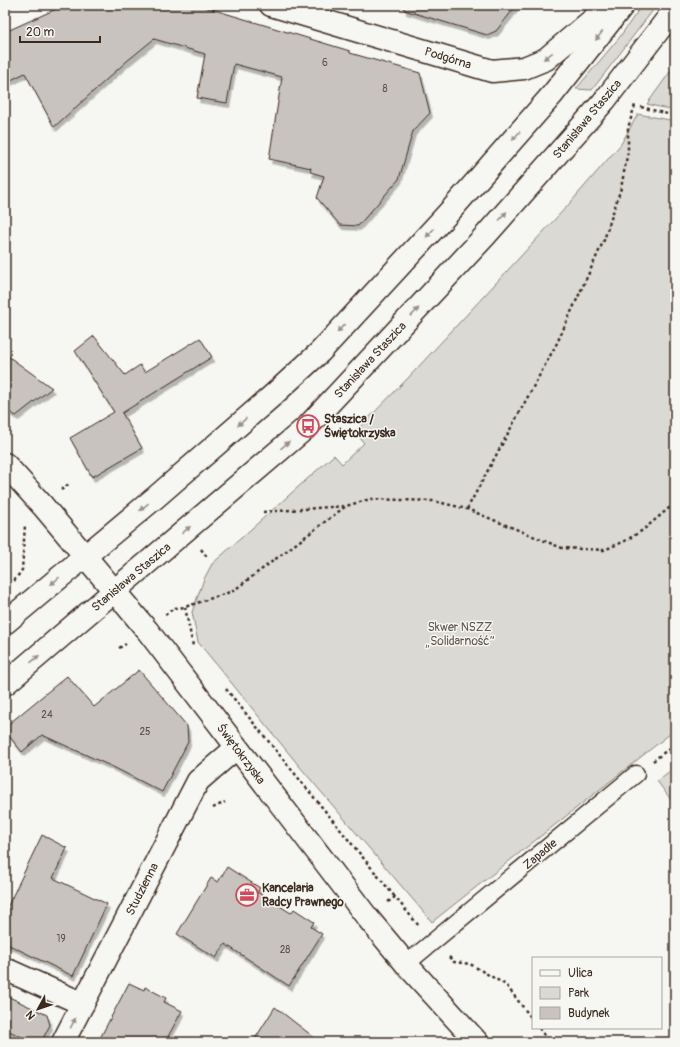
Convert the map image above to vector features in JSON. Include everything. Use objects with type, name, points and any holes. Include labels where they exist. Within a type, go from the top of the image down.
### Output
[{"type":"main road","name":"Podgórna","points":[[271,5],[492,71],[524,68],[546,59],[610,5]]},
{"type":"main road","points":[[5,623],[272,396],[320,352],[463,197],[552,95],[623,5]]},
{"type":"main road","name":"Stanisława Staszica","points":[[5,684],[308,426],[485,236],[600,106],[675,9]]},
{"type":"main road","name":"Świętokrzyska","points":[[5,464],[147,630],[367,917],[406,964],[477,1042]]},
{"type":"main road","name":"Studzienna","points":[[63,1042],[198,781],[236,748]]},
{"type":"main road","points":[[5,969],[83,1004]]},
{"type":"lane","name":"Zapadłe","points":[[406,964],[434,943],[636,774]]},
{"type":"path","points":[[467,509],[557,343],[604,240],[621,188],[628,150],[628,128],[634,106]]},
{"type":"path","points":[[641,108],[675,116]]},
{"type":"path","points":[[263,512],[346,506],[370,499],[434,501],[467,509],[562,548],[604,550],[625,541],[643,530],[675,503]]},
{"type":"path","points":[[193,648],[185,607],[233,591],[346,506]]},
{"type":"path","points":[[222,684],[395,897]]},
{"type":"path","points":[[636,774],[675,744]]},
{"type":"path","points":[[434,943],[454,962],[470,964],[506,985],[532,1019]]},
{"type":"path","points":[[540,1029],[549,1042]]},
{"type":"green space","points":[[642,5],[657,5],[592,90],[576,89],[619,38]]},
{"type":"green space","points":[[675,65],[675,111],[647,104]]},
{"type":"green space","name":"Skwer NSZZ „Solidarność”","points":[[638,114],[675,121],[675,730],[432,922],[300,767],[198,642],[192,612],[204,579],[212,564],[334,455],[342,464],[364,443],[355,432],[409,377],[570,203],[621,144]]},
{"type":"green space","points":[[675,767],[675,805],[657,781]]},
{"type":"building","points":[[65,5],[198,5],[350,51],[350,53],[420,73],[430,113],[413,131],[399,179],[358,226],[340,225],[317,198],[324,176],[310,172],[311,168],[269,159],[282,77],[234,64],[227,103],[197,98],[205,54],[154,39],[127,61],[54,127],[25,73],[5,83],[5,32]]},
{"type":"building","points":[[404,5],[517,5],[496,31],[487,35],[404,10]]},
{"type":"building","points":[[94,336],[125,375],[140,365],[145,372],[200,338],[212,357],[122,413],[142,448],[92,477],[70,438],[114,412],[75,351]]},
{"type":"building","points":[[5,354],[52,388],[16,416],[5,409]]},
{"type":"building","points":[[139,670],[187,726],[188,742],[162,792],[115,768],[42,735],[22,752],[5,731],[5,727],[67,676],[94,707]]},
{"type":"building","points":[[42,835],[67,848],[53,878],[107,904],[73,976],[5,943],[5,912]]},
{"type":"building","points":[[227,867],[260,888],[257,892],[291,913],[294,909],[314,922],[311,927],[322,934],[289,986],[225,944],[216,958],[177,934],[211,878],[218,882]]},
{"type":"building","points":[[129,983],[144,990],[145,987],[166,998],[164,1002],[182,1011],[165,1042],[98,1042]]},
{"type":"building","points":[[5,995],[47,1015],[50,1025],[41,1042],[32,1042],[5,1029]]},
{"type":"building","points":[[275,1007],[320,1042],[253,1042]]},
{"type":"place","name":"Staszica / Świętokrzyska","points":[[308,426]]},
{"type":"place","name":"Kancelaria Radcy Prawnego","points":[[247,895]]}]
